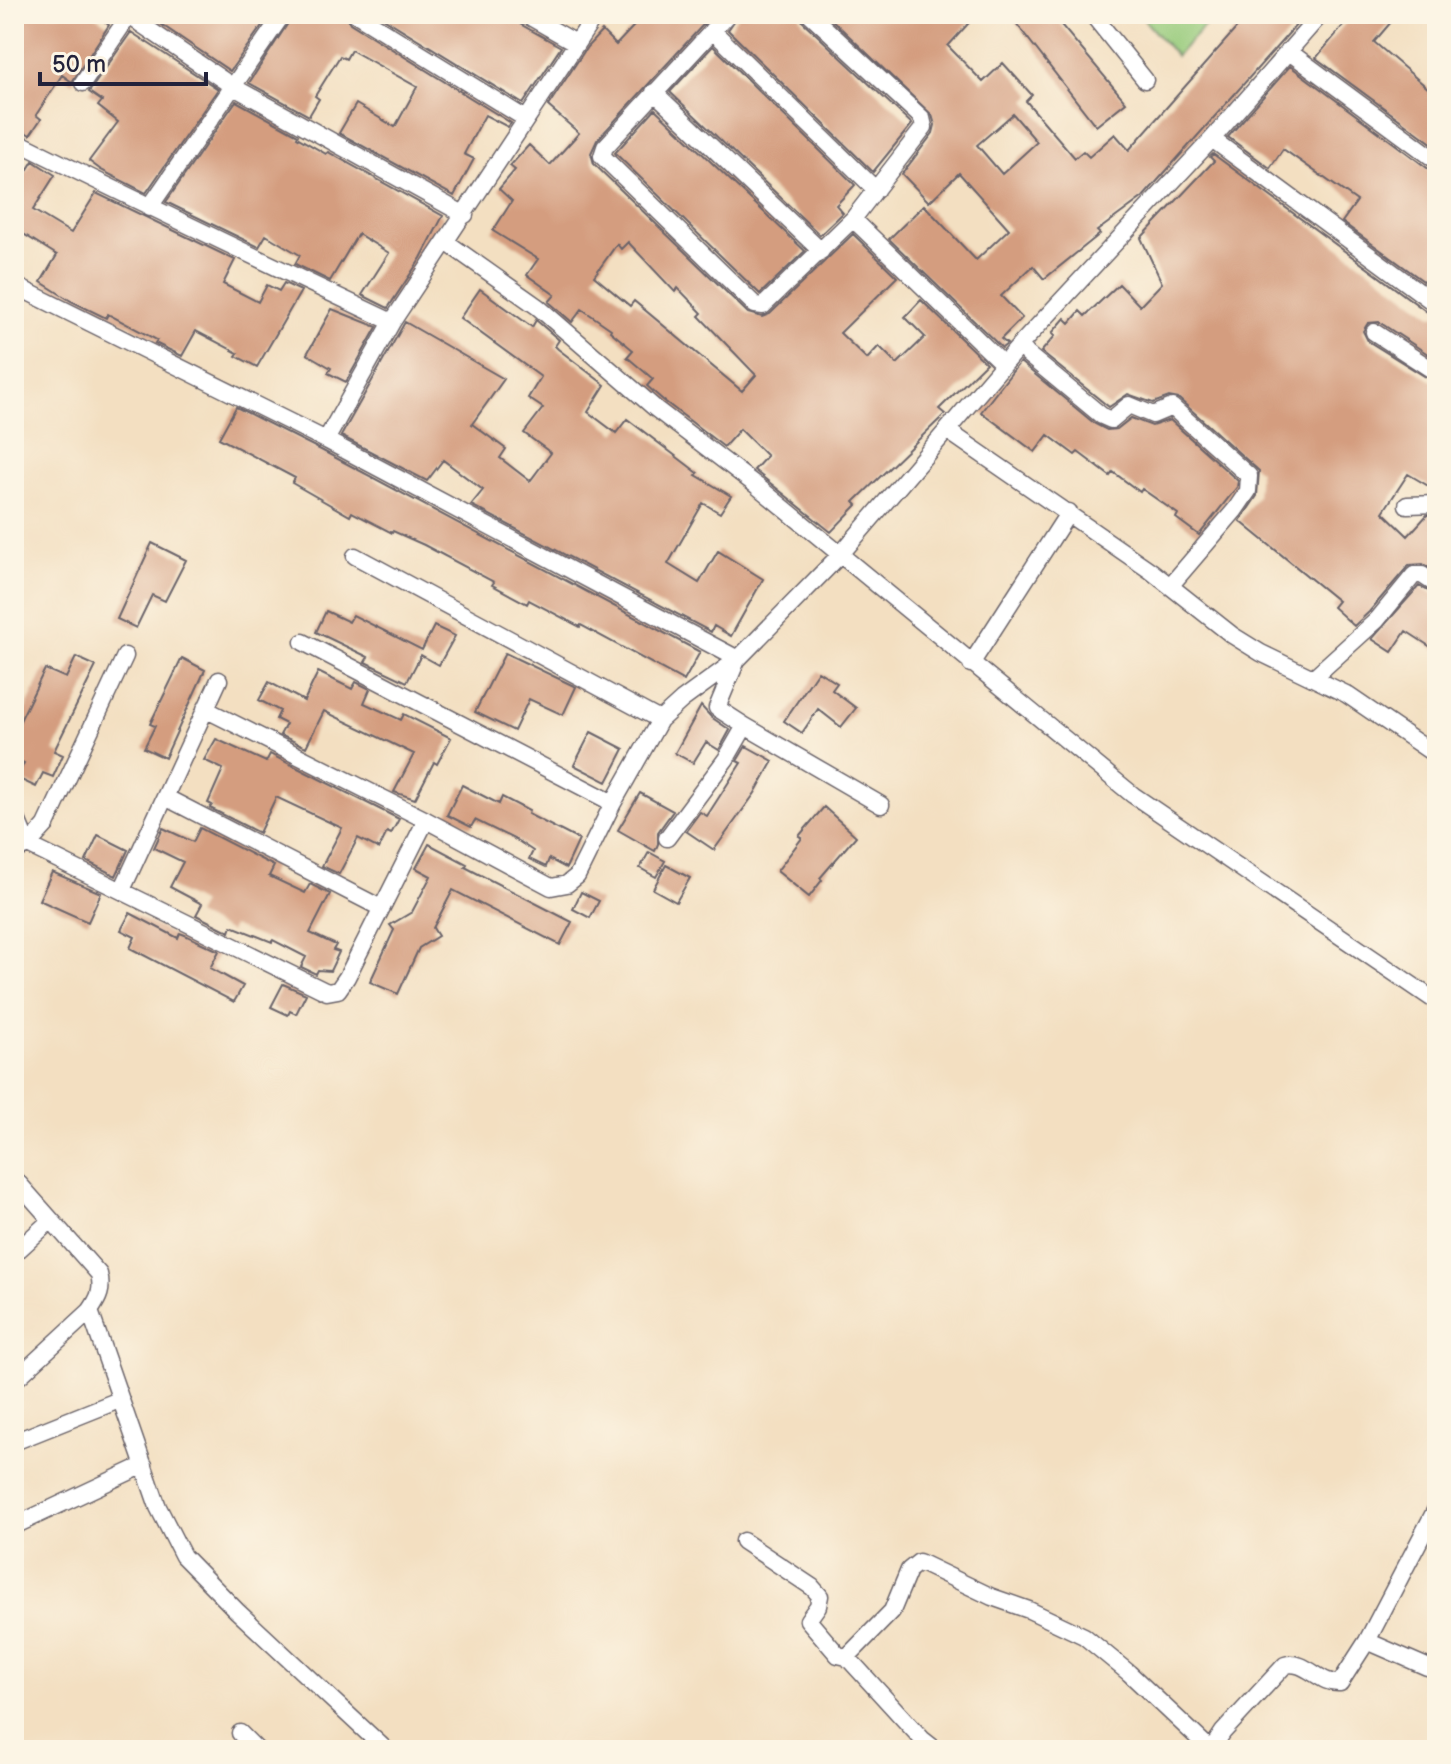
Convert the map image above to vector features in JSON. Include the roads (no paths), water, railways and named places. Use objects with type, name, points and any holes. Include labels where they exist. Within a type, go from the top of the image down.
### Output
[{"type":"street","points":[[149,208],[283,14]]},
{"type":"street","points":[[356,14],[526,119]]},
{"type":"street","points":[[525,14],[576,43]]},
{"type":"street","points":[[326,440],[392,322],[596,14]]},
{"type":"street","points":[[728,14],[602,152],[604,161],[759,306],[763,306],[853,219],[922,133],[924,122],[810,14]]},
{"type":"street","points":[[1092,14],[1145,80]]},
{"type":"street","points":[[205,709],[551,887],[567,884],[577,876],[613,803],[660,720],[738,659],[840,555],[1003,364],[1212,139],[1321,14]]},
{"type":"street","points":[[83,83],[129,15],[232,86],[465,215]]},
{"type":"street","points":[[712,30],[876,190]]},
{"type":"street","points":[[1288,51],[1437,161]]},
{"type":"street","points":[[654,92],[821,251]]},
{"type":"street","points":[[1212,139],[1437,305]]},
{"type":"street","points":[[14,140],[149,208],[235,245],[392,322]]},
{"type":"street","points":[[853,219],[1003,364]]},
{"type":"street","points":[[446,242],[538,307],[656,409],[757,486],[1133,795],[1437,1002]]},
{"type":"street","points":[[14,285],[326,440],[738,659]]},
{"type":"street","points":[[1374,332],[1437,373]]},
{"type":"street","points":[[1020,345],[1102,416],[1111,420],[1129,405],[1153,415],[1172,407],[1249,476],[1248,491],[1235,510],[1170,586]]},
{"type":"street","points":[[948,431],[1069,512],[1232,635],[1261,653],[1346,694],[1434,748]]},
{"type":"street","points":[[1407,505],[1437,504]]},
{"type":"street","points":[[971,664],[1069,512]]},
{"type":"street","points":[[355,556],[660,720]]},
{"type":"street","points":[[1314,677],[1377,620],[1414,575],[1422,575],[1437,585]]},
{"type":"street","points":[[303,642],[613,803]]},
{"type":"street","points":[[19,849],[46,825],[125,656]]},
{"type":"street","points":[[738,659],[717,708],[881,805]]},
{"type":"street","points":[[122,890],[219,680]]},
{"type":"street","points":[[667,838],[726,759],[745,726]]},
{"type":"street","points":[[165,797],[381,908]]},
{"type":"street","points":[[14,812],[19,849]]},
{"type":"street","points":[[19,849],[122,890],[327,992],[338,990],[347,977],[426,820]]},
{"type":"street","points":[[14,1178],[99,1274],[102,1285],[99,1298],[90,1311],[14,1381]]},
{"type":"street","points":[[14,1254],[51,1220]]},
{"type":"street","points":[[90,1311],[158,1507],[183,1556],[237,1611],[386,1750]]},
{"type":"street","points":[[14,1442],[119,1400]]},
{"type":"street","points":[[14,1526],[144,1465]]},
{"type":"street","points":[[847,1657],[892,1611],[909,1570],[919,1562],[1084,1636],[1129,1673],[1211,1750],[1223,1732],[1285,1665],[1295,1663],[1332,1684],[1340,1683],[1367,1641],[1437,1507]]},
{"type":"street","points":[[743,1541],[812,1587],[820,1596],[818,1606],[810,1613],[808,1620],[838,1655],[847,1657],[922,1739],[936,1750]]},
{"type":"street","points":[[1367,1641],[1427,1667]]},
{"type":"street","points":[[240,1733],[257,1750]]}]
